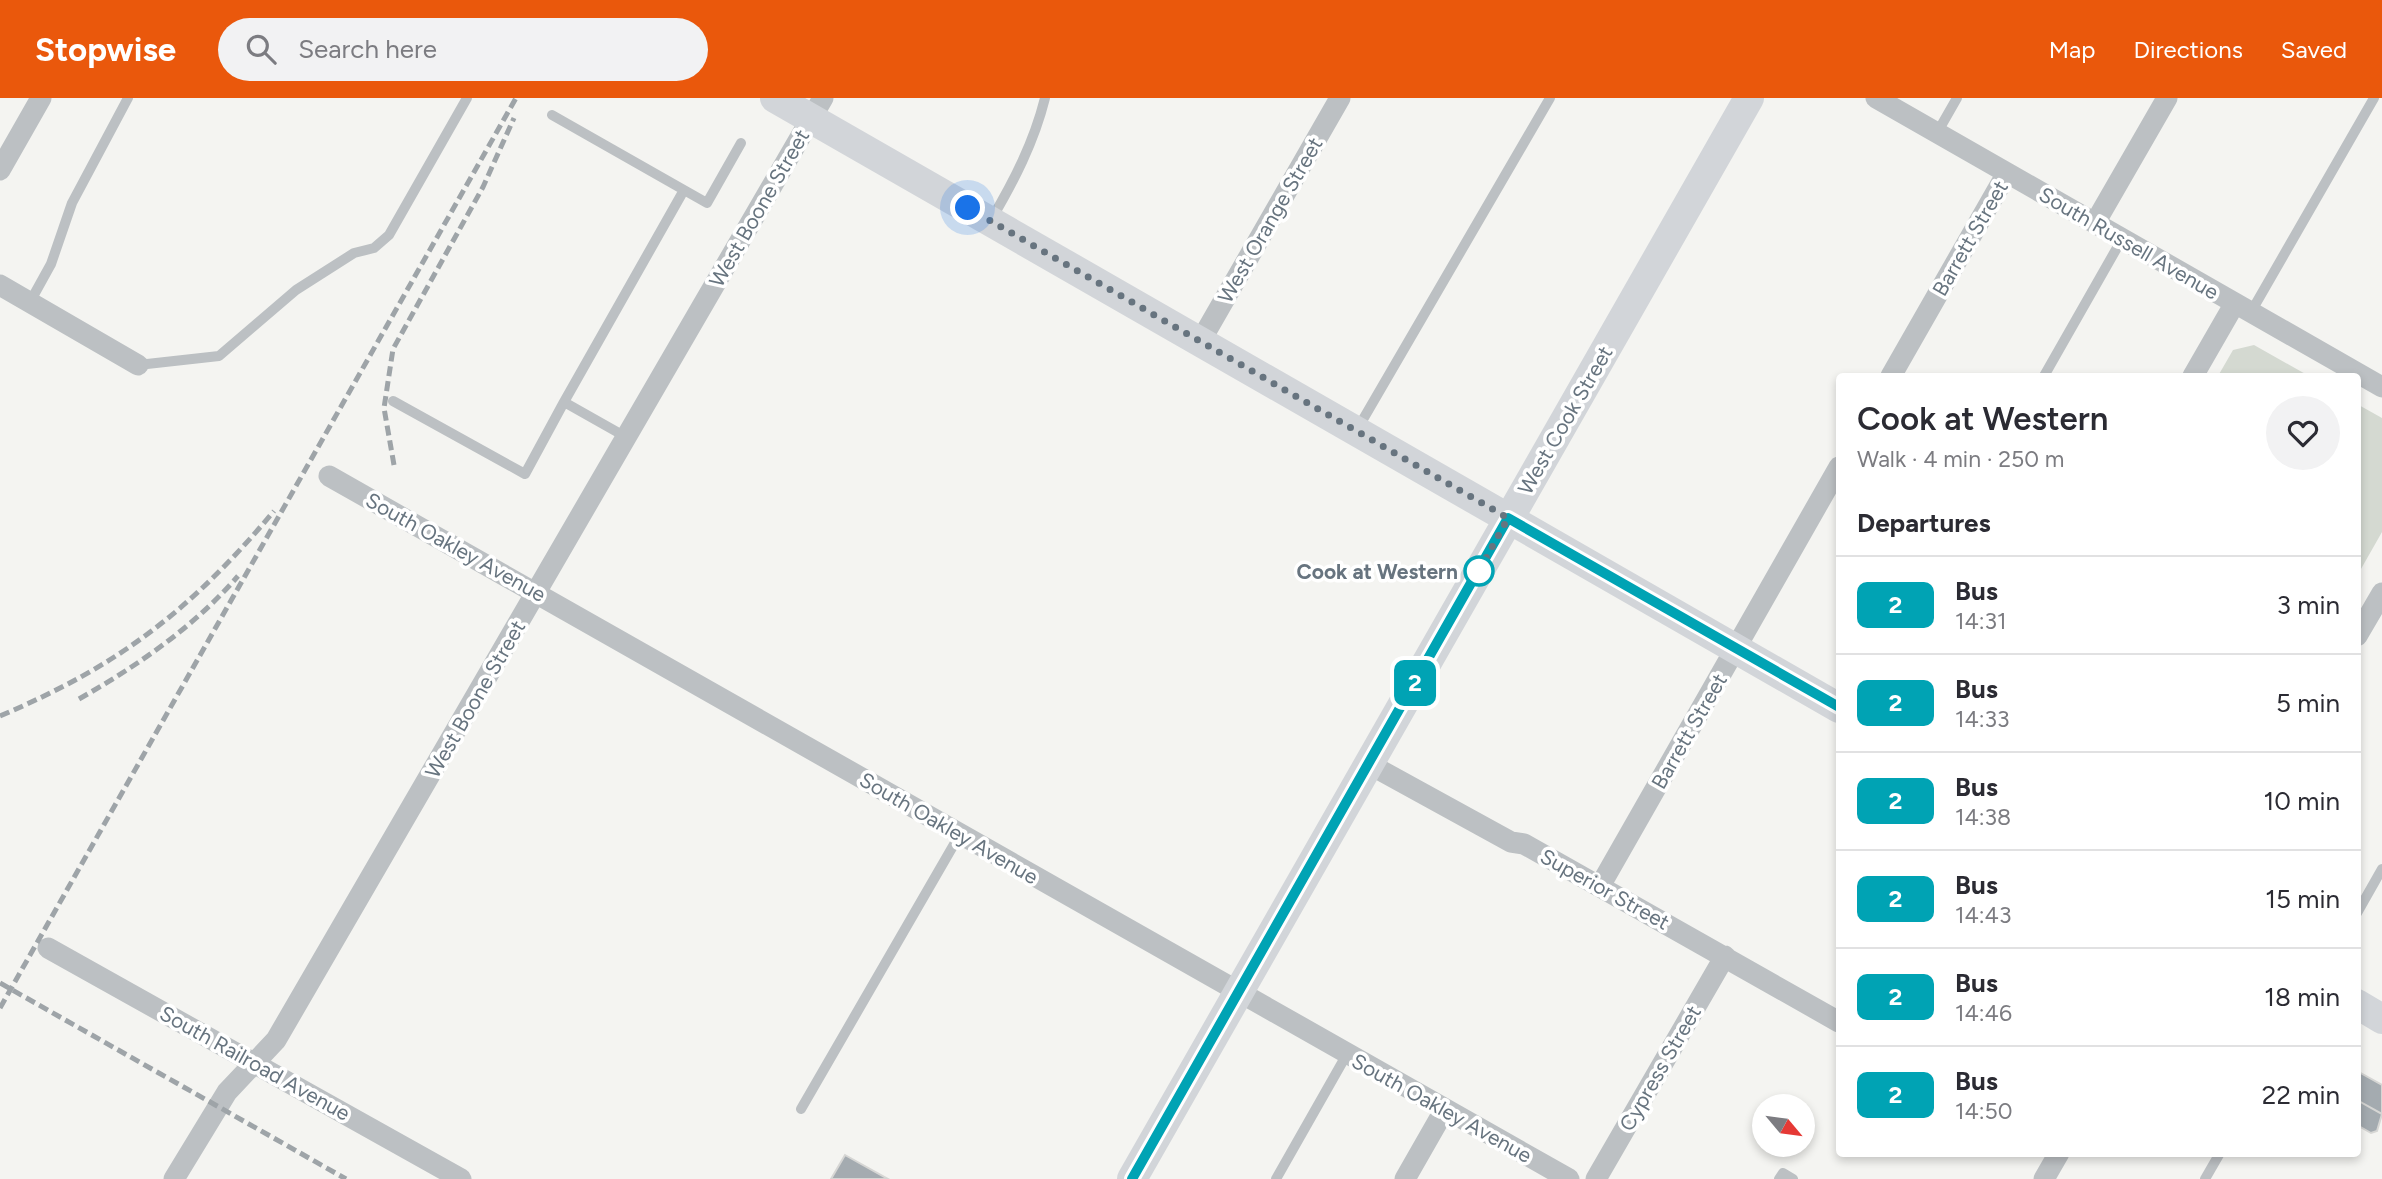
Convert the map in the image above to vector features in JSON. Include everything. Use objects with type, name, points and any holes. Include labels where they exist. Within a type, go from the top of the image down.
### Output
[{"type":"street","points":[[775,98],[817,108],[990,221],[1836,706]]},
{"type":"street","name":"West Orange Street","points":[[1200,342],[1340,98]]},
{"type":"street","name":"West Cook Street","points":[[1132,1179],[1749,98]]},
{"type":"street","name":"South Russell Avenue","points":[[1877,98],[2357,373]]},
{"type":"street","points":[[2095,223],[2167,98]]},
{"type":"street","points":[[0,170],[35,100]]},
{"type":"street","name":"West Boone Street","points":[[174,1179],[218,1106],[276,1040],[817,108]]},
{"type":"street","name":"Barrett Street","points":[[1893,373],[2007,173]]},
{"type":"street","points":[[0,285],[138,365]]},
{"type":"street","points":[[2195,373],[2243,308]]},
{"type":"street","name":"South Russell Avenue","points":[[2361,375],[2382,387]]},
{"type":"street","name":"Barrett Street","points":[[1600,886],[1836,472]]},
{"type":"street","name":"South Oakley Avenue","points":[[329,476],[1569,1179]]},
{"type":"street","points":[[2361,629],[2382,593]]},
{"type":"street","name":"Superior Street","points":[[1369,764],[1511,842],[1524,844],[1836,1020]]},
{"type":"street","name":"South Railroad Avenue","points":[[48,948],[461,1179]]},
{"type":"street","name":"Cypress Street","points":[[1595,1179],[1725,956]]},
{"type":"street","points":[[2361,1006],[2382,1018]]},
{"type":"street","points":[[1405,1179],[1445,1109]]},
{"type":"street","points":[[2044,1179],[2057,1157]]},
{"type":"lane","points":[[30,302],[51,264],[72,203],[128,98]]},
{"type":"lane","points":[[138,365],[219,356],[296,290],[354,253],[374,248],[389,235],[467,98]]},
{"type":"lane","points":[[990,221],[1020,168],[1035,134],[1045,98]]},
{"type":"lane","points":[[1356,431],[1550,98]]},
{"type":"lane","points":[[1937,133],[1957,98]]},
{"type":"lane","points":[[2243,308],[2374,98]]},
{"type":"lane","points":[[552,115],[708,203],[741,143]]},
{"type":"lane","points":[[393,401],[524,474],[684,190]]},
{"type":"lane","points":[[2046,373],[2122,239]]},
{"type":"lane","points":[[564,402],[626,437]]},
{"type":"lane","points":[[801,1109],[960,834]]},
{"type":"lane","points":[[2361,906],[2382,869]]},
{"type":"lane","points":[[1276,1179],[1347,1054]]},
{"type":"lane","points":[[2205,1179],[2218,1157]]},
{"type":"lane","points":[[1779,1179],[1783,1173],[1793,1179]]},
{"type":"shaded area","points":[[2254,345],[2304,373],[2220,373],[2233,350]]},
{"type":"shaded area","points":[[2361,406],[2382,418],[2382,532],[2361,569]]},
{"type":"building","points":[[2361,1073],[2382,1085],[2382,1114],[2361,1102]]},
{"type":"building","points":[[2361,1102],[2382,1114],[2377,1131],[2371,1133],[2361,1127]]},
{"type":"building","points":[[845,1155],[888,1179],[831,1179]]},
{"type":"railway","points":[[0,1008],[516,98]]},
{"type":"railway","points":[[394,465],[384,408],[393,349],[483,187],[514,118]]},
{"type":"railway","points":[[0,716],[82,676],[151,632],[213,578],[274,511]]},
{"type":"railway","points":[[79,699],[122,673],[184,629],[238,576]]},
{"type":"railway","points":[[0,983],[346,1179]]},
{"type":"bus line","name":"2","points":[[1132,1179],[1508,518],[1836,705]]},
{"type":"place","name":"Cook at Western","points":[[1479,571]]},
{"type":"route","points":[[968,208],[1508,518],[1479,571]]}]
